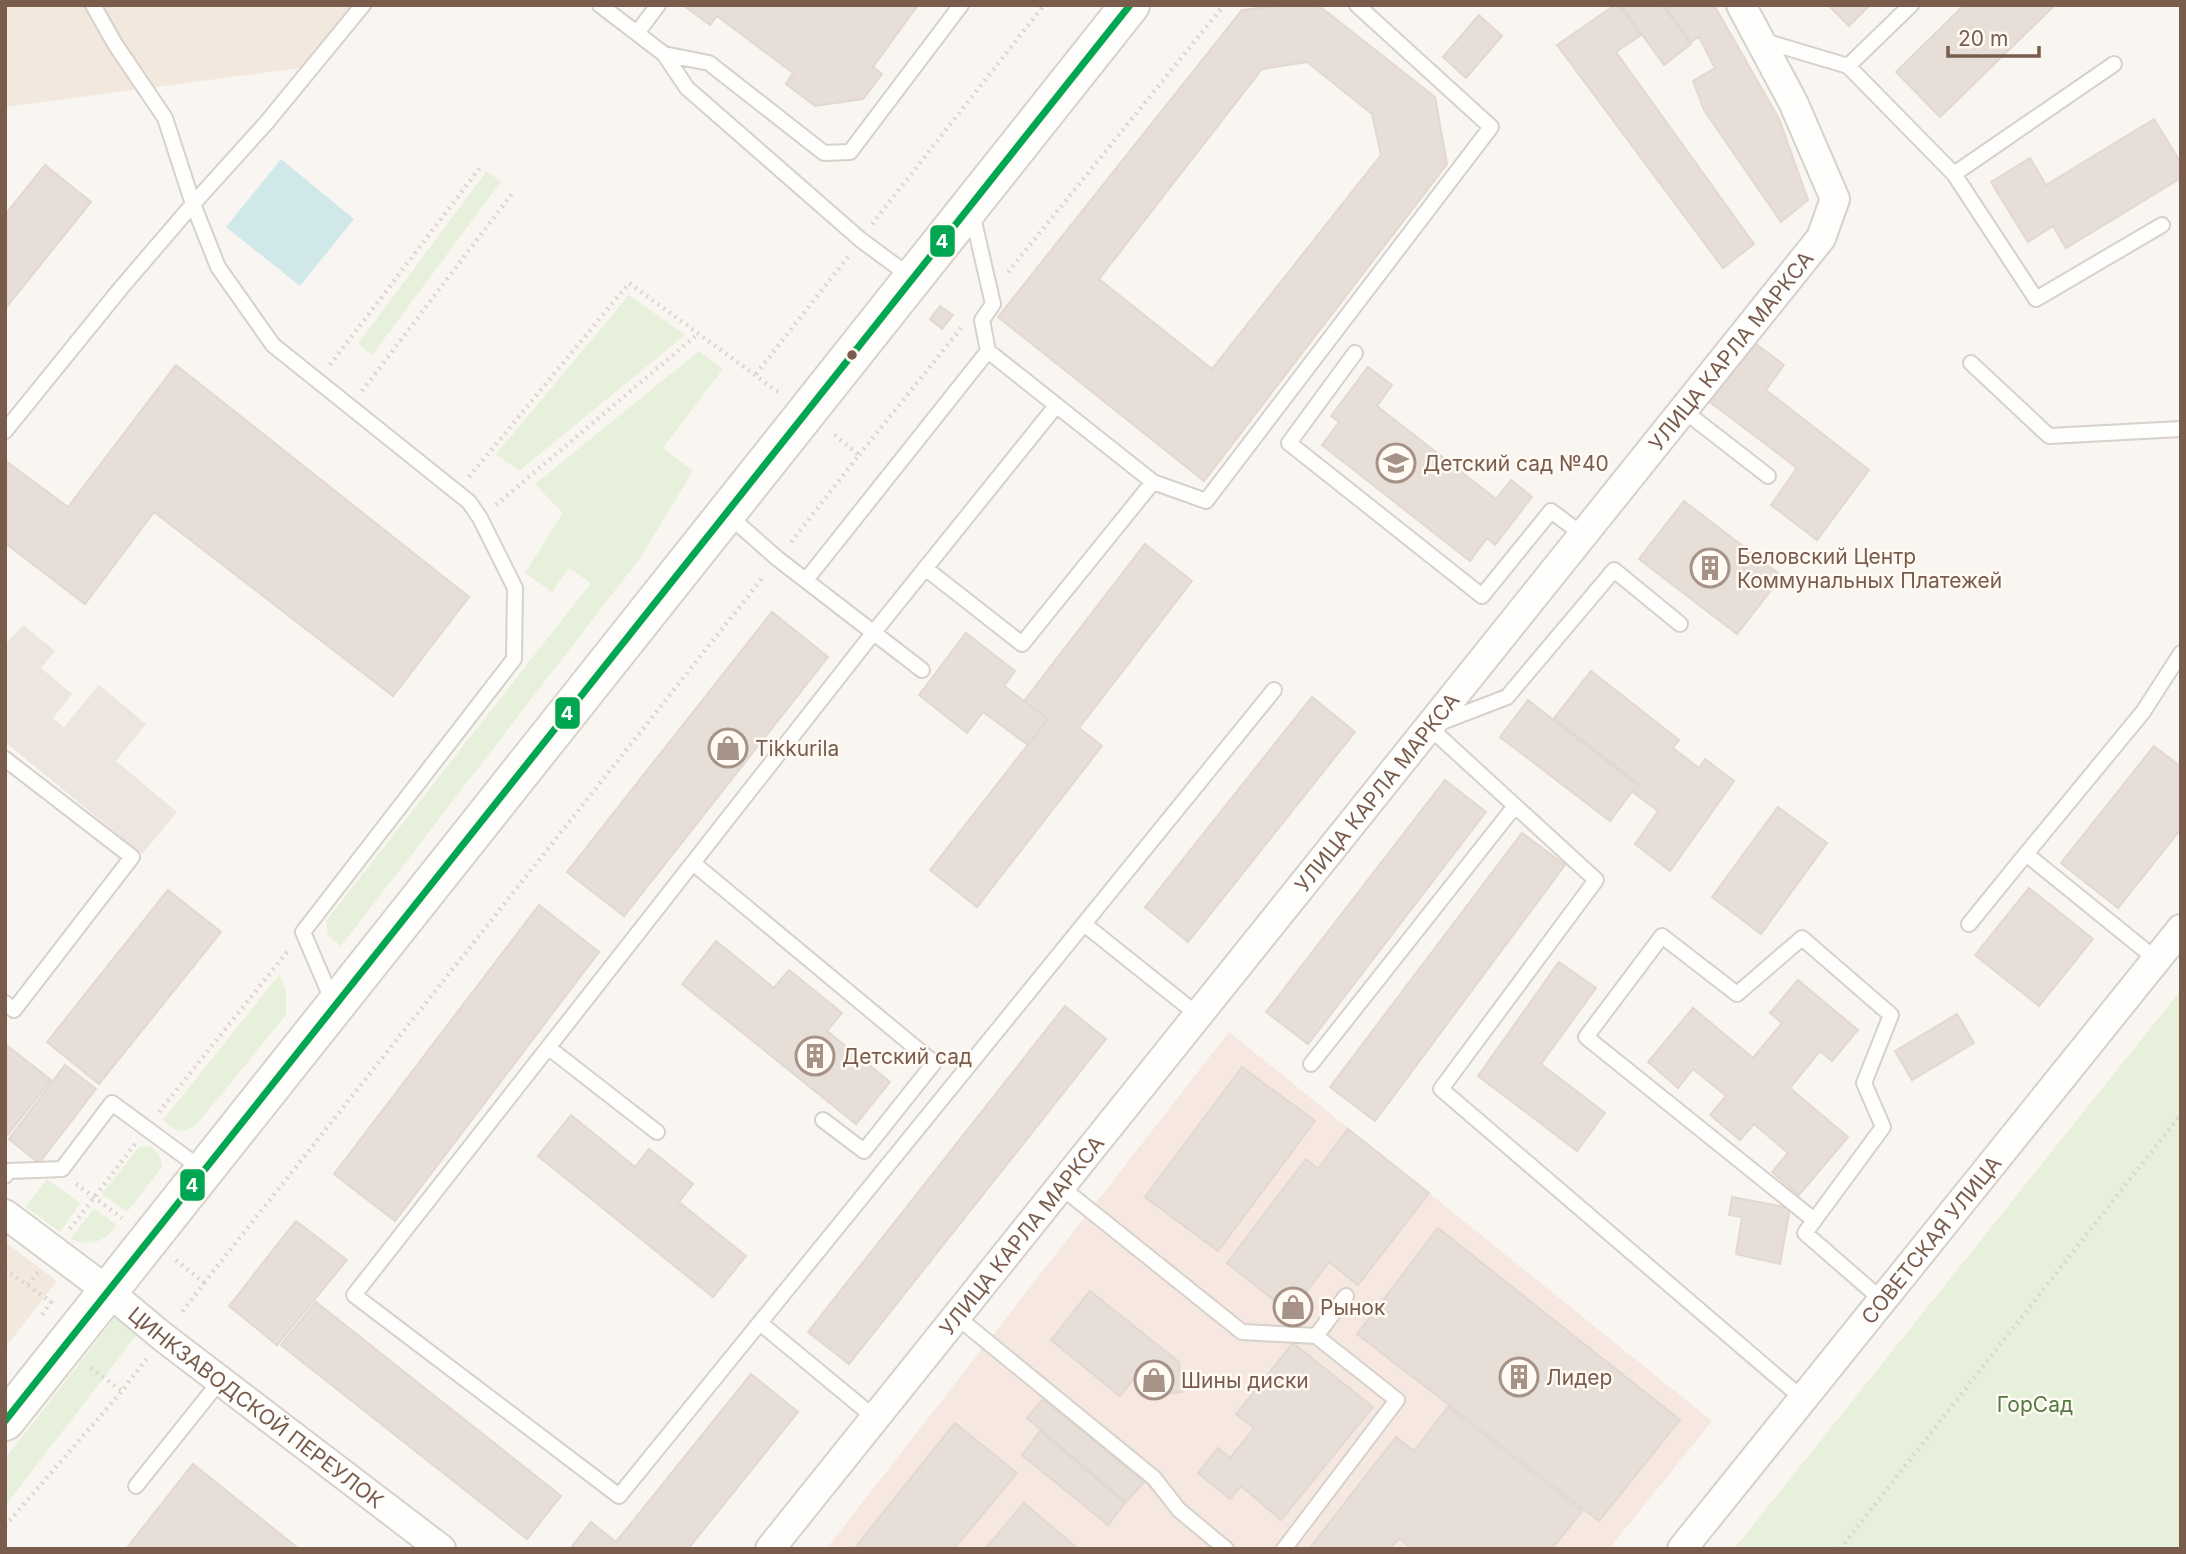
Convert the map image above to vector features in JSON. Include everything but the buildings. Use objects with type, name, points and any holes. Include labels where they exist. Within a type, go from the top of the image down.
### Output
[{"type":"street","points":[[5,1421],[1130,5]]},
{"type":"street","name":"УЛИЦА КАРЛА МАРКСА","points":[[770,1549],[1821,238],[1835,199],[1793,102],[1741,5]]},
{"type":"street","name":"СОВЕТСКАЯ УЛИЦА","points":[[1682,1549],[2181,929]]},
{"type":"street","name":"ЦИНКЗАВОДСКОЙ ПЕРЕУЛОК","points":[[5,1214],[441,1549]]},
{"type":"lane","points":[[93,5],[115,44],[165,118],[193,204],[218,267],[273,345],[469,502],[480,518],[515,588],[514,659],[303,932],[335,1006]]},
{"type":"lane","points":[[5,431],[121,288],[267,122],[363,5]]},
{"type":"lane","points":[[600,5],[664,54],[687,88],[861,240],[912,278]]},
{"type":"lane","points":[[637,33],[658,5]]},
{"type":"lane","points":[[664,54],[709,63],[824,153],[850,152],[961,5]]},
{"type":"lane","points":[[971,205],[993,304],[982,320],[988,351],[1153,482],[1206,501],[1491,127],[1357,5]]},
{"type":"lane","points":[[1848,66],[1911,5]]},
{"type":"lane","points":[[1760,40],[1848,66],[1954,174],[2036,299],[2162,225]]},
{"type":"lane","points":[[1954,174],[2114,64]]},
{"type":"lane","points":[[806,580],[988,351]]},
{"type":"lane","points":[[1355,353],[1289,443],[1482,596],[1551,511],[1583,535]]},
{"type":"lane","points":[[1971,363],[2049,436],[2181,429]]},
{"type":"lane","points":[[1056,406],[874,632],[355,1295],[619,1496],[1274,690]]},
{"type":"lane","points":[[1683,410],[1768,476]]},
{"type":"lane","points":[[925,568],[1022,644],[1153,482]]},
{"type":"lane","points":[[726,513],[778,559],[922,670]]},
{"type":"lane","points":[[1680,624],[1614,570],[1507,697],[1429,727],[1596,880],[1441,1089],[1803,1399]]},
{"type":"lane","points":[[1969,924],[2143,712],[2181,653]]},
{"type":"lane","points":[[5,759],[132,857],[14,1010],[5,1003]]},
{"type":"lane","points":[[1311,1064],[1515,806]]},
{"type":"lane","points":[[2026,855],[2157,960]]},
{"type":"lane","points":[[693,863],[934,1063],[864,1151],[823,1120]]},
{"type":"lane","points":[[1084,925],[1198,1015]]},
{"type":"lane","points":[[1814,1220],[1586,1037],[1662,936],[1737,994],[1802,939],[1891,1015],[1864,1083],[1883,1127],[1805,1233],[1882,1300]]},
{"type":"lane","points":[[549,1048],[657,1132]]},
{"type":"lane","points":[[5,1176],[9,1171],[62,1170],[112,1103],[204,1171]]},
{"type":"lane","points":[[1061,1186],[1242,1332],[1316,1336],[1397,1400],[1284,1549]]},
{"type":"lane","points":[[1316,1336],[1346,1296]]},
{"type":"lane","points":[[957,1317],[1154,1478],[1179,1510],[1226,1549]]},
{"type":"lane","points":[[760,1323],[875,1418]]},
{"type":"lane","points":[[136,1486],[220,1381]]},
{"type":"path","points":[[756,374],[1044,5]]},
{"type":"path","points":[[204,1283],[859,454],[1224,5]]},
{"type":"path","points":[[317,382],[482,165]]},
{"type":"path","points":[[351,406],[514,191]]},
{"type":"path","points":[[456,493],[629,283],[756,374],[859,454]]},
{"type":"path","points":[[480,518],[699,333]]},
{"type":"path","points":[[28,1285],[146,1129],[303,932]]},
{"type":"path","points":[[1840,1549],[2181,1114]]},
{"type":"path","points":[[5,1526],[122,1391]]},
{"type":"shaded area","points":[[5,5],[375,5],[323,65],[5,107]]},
{"type":"shaded area","points":[[23,625],[55,651],[41,668],[72,694],[53,718],[64,727],[99,685],[146,724],[116,761],[177,812],[142,854],[5,742],[5,645]]},
{"type":"shaded area","name":"Рынок","points":[[1229,1032],[1712,1421],[1609,1549],[826,1549]]},
{"type":"shaded area","points":[[5,1242],[57,1281],[5,1348]]},
{"type":"green space","points":[[487,171],[501,182],[372,355],[358,344]]},
{"type":"green space","points":[[629,295],[685,335],[519,471],[496,454]]},
{"type":"green space","points":[[699,351],[723,369],[663,448],[693,471],[640,558],[341,946],[328,936],[326,921],[591,583],[569,568],[552,592],[525,573],[563,513],[535,484]]},
{"type":"green space","points":[[279,975],[286,990],[286,1015],[196,1125],[184,1131],[174,1129],[163,1120]]},
{"type":"green space","name":"ГорСад","points":[[2181,990],[2181,1549],[1734,1549]]},
{"type":"green space","points":[[150,1146],[159,1154],[162,1167],[127,1212],[102,1194],[139,1147]]},
{"type":"green space","points":[[47,1179],[80,1203],[60,1232],[26,1207]]},
{"type":"green space","points":[[94,1209],[117,1225],[107,1236],[96,1241],[70,1239]]},
{"type":"green space","points":[[120,1311],[142,1328],[5,1506],[5,1459]]},
{"type":"water","points":[[281,159],[354,219],[300,286],[226,227]]},
{"type":"transit line","name":"4","points":[[5,1421],[1130,5]]},
{"type":"place","name":"Детский сад №40","points":[[1396,463]]},
{"type":"place","name":"Беловский Центр Коммунальных Платежей","points":[[1710,568]]},
{"type":"place","name":"Tikkurila","points":[[728,748]]},
{"type":"place","name":"Детский сад","points":[[815,1056]]},
{"type":"place","name":"Рынок","points":[[1293,1307]]},
{"type":"place","name":"Лидер","points":[[1519,1377]]},
{"type":"place","name":"Шины диски","points":[[1154,1380]]}]
